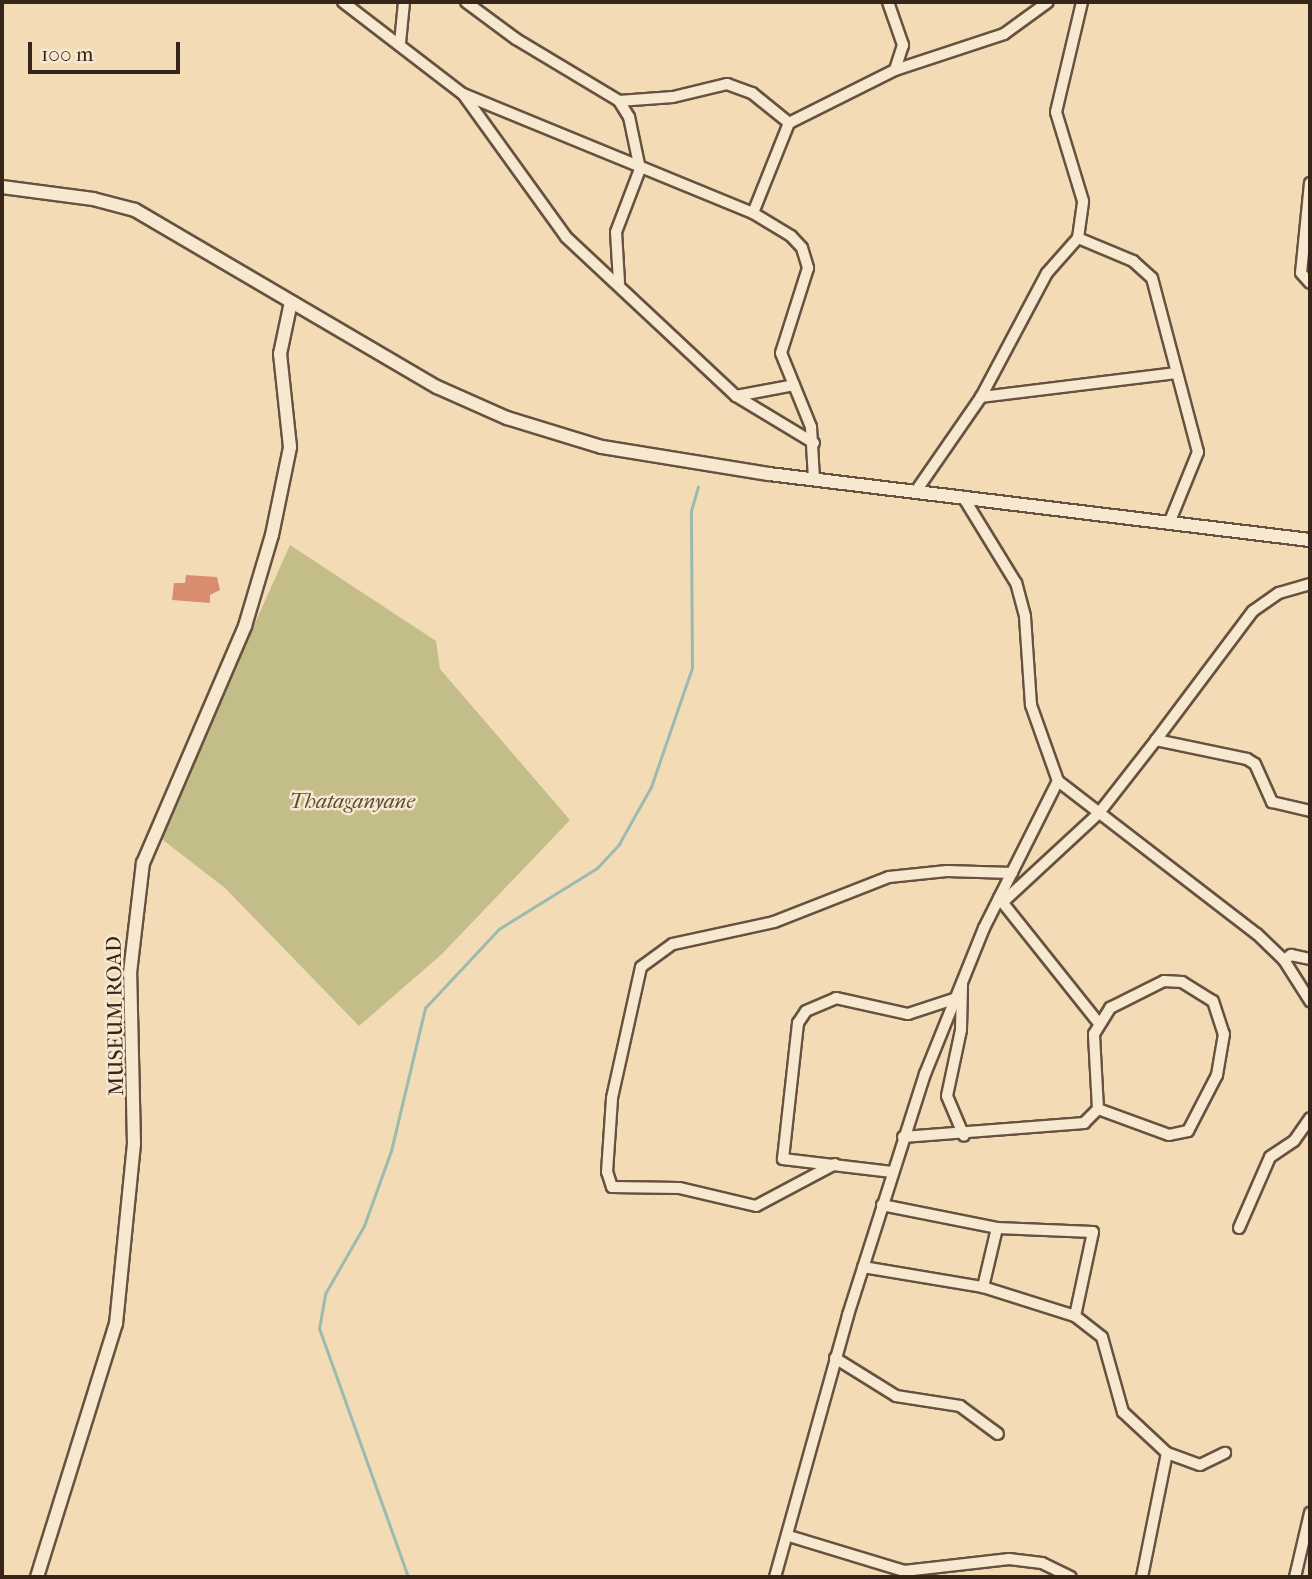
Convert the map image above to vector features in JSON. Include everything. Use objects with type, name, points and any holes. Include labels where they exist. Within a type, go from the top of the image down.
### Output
[{"type":"street","points":[[343,2],[400,43],[463,94],[556,226],[619,282],[736,396],[814,443]]},
{"type":"street","points":[[400,43],[404,2]]},
{"type":"street","points":[[466,2],[516,39],[619,102],[629,117],[640,169],[615,232],[619,282]]},
{"type":"street","points":[[888,2],[903,45],[895,71]]},
{"type":"street","points":[[1030,2],[1033,14]]},
{"type":"street","points":[[753,213],[789,123],[895,71],[992,39],[1048,2]]},
{"type":"street","points":[[916,491],[981,397],[1046,273],[1078,238],[1083,201],[1056,112],[1082,2]]},
{"type":"street","points":[[619,102],[673,97],[727,84],[752,93],[789,123]]},
{"type":"street","points":[[463,94],[640,169],[753,213],[791,236],[807,261],[781,341],[814,443],[814,479]]},
{"type":"street","points":[[1310,183],[1301,273],[1310,283]]},
{"type":"street","points":[[2,187],[93,199],[135,210],[436,387],[507,418],[602,447],[814,479],[1310,540]]},
{"type":"street","points":[[1078,238],[1144,268],[1198,452],[1170,521]]},
{"type":"street","name":"MUSEUM ROAD","points":[[37,1577],[116,1324],[134,1144],[131,946],[143,863],[245,626],[272,535],[290,447],[280,354],[290,302]]},
{"type":"street","points":[[981,397],[1176,373]]},
{"type":"street","points":[[736,396],[794,385]]},
{"type":"street","points":[[963,497],[1016,583],[1025,616],[1031,705],[1058,781],[1184,874],[1284,960],[1310,1001]]},
{"type":"street","points":[[1001,899],[1099,813],[1253,611],[1279,593],[1310,584]]},
{"type":"street","points":[[1156,740],[1247,759],[1255,764],[1272,802],[1310,811]]},
{"type":"street","points":[[775,1577],[789,1536],[835,1358],[903,1137],[961,981],[1058,781]]},
{"type":"street","points":[[835,1164],[756,1206],[678,1188],[612,1187],[607,1171],[612,1098],[641,967],[673,944],[774,922],[889,877],[947,871],[1012,873]]},
{"type":"street","points":[[1001,899],[1098,1022]]},
{"type":"street","points":[[1284,960],[1291,955],[1310,959]]},
{"type":"street","points":[[961,981],[961,1030],[947,1096],[964,1136]]},
{"type":"street","points":[[903,1137],[964,1136],[1069,1127],[1084,1123],[1098,1108],[1092,1055],[1098,1022],[1145,986],[1182,982],[1213,1002],[1224,1034],[1214,1084],[1188,1131],[1169,1135],[1098,1108]]},
{"type":"street","points":[[892,1172],[789,1161],[780,1154],[800,1016],[836,998],[908,1014],[954,999]]},
{"type":"street","points":[[1239,1228],[1270,1157],[1294,1141],[1310,1118]]},
{"type":"street","points":[[882,1205],[997,1228],[1093,1232],[1075,1316]]},
{"type":"street","points":[[983,1287],[997,1228]]},
{"type":"street","points":[[863,1268],[983,1287],[1075,1316],[1102,1337],[1123,1412],[1167,1453],[1200,1465],[1225,1453]]},
{"type":"street","points":[[835,1358],[897,1396],[960,1406],[998,1434]]},
{"type":"street","points":[[1142,1577],[1167,1453]]},
{"type":"street","points":[[1295,1577],[1310,1513]]},
{"type":"street","points":[[789,1536],[905,1574],[1009,1559],[1042,1563],[1071,1577]]},
{"type":"green space","name":"Thataganyane","points":[[290,545],[436,641],[440,669],[570,820],[442,954],[359,1026],[225,888],[159,837]]},
{"type":"building","points":[[186,575],[217,577],[220,590],[210,595],[210,603],[172,600],[174,583],[185,583]]},
{"type":"waterway","points":[[408,1577],[319,1329],[325,1294],[364,1226],[391,1151],[425,1008],[499,929],[597,868],[619,844],[651,787],[692,668],[691,511],[698,487]]}]
